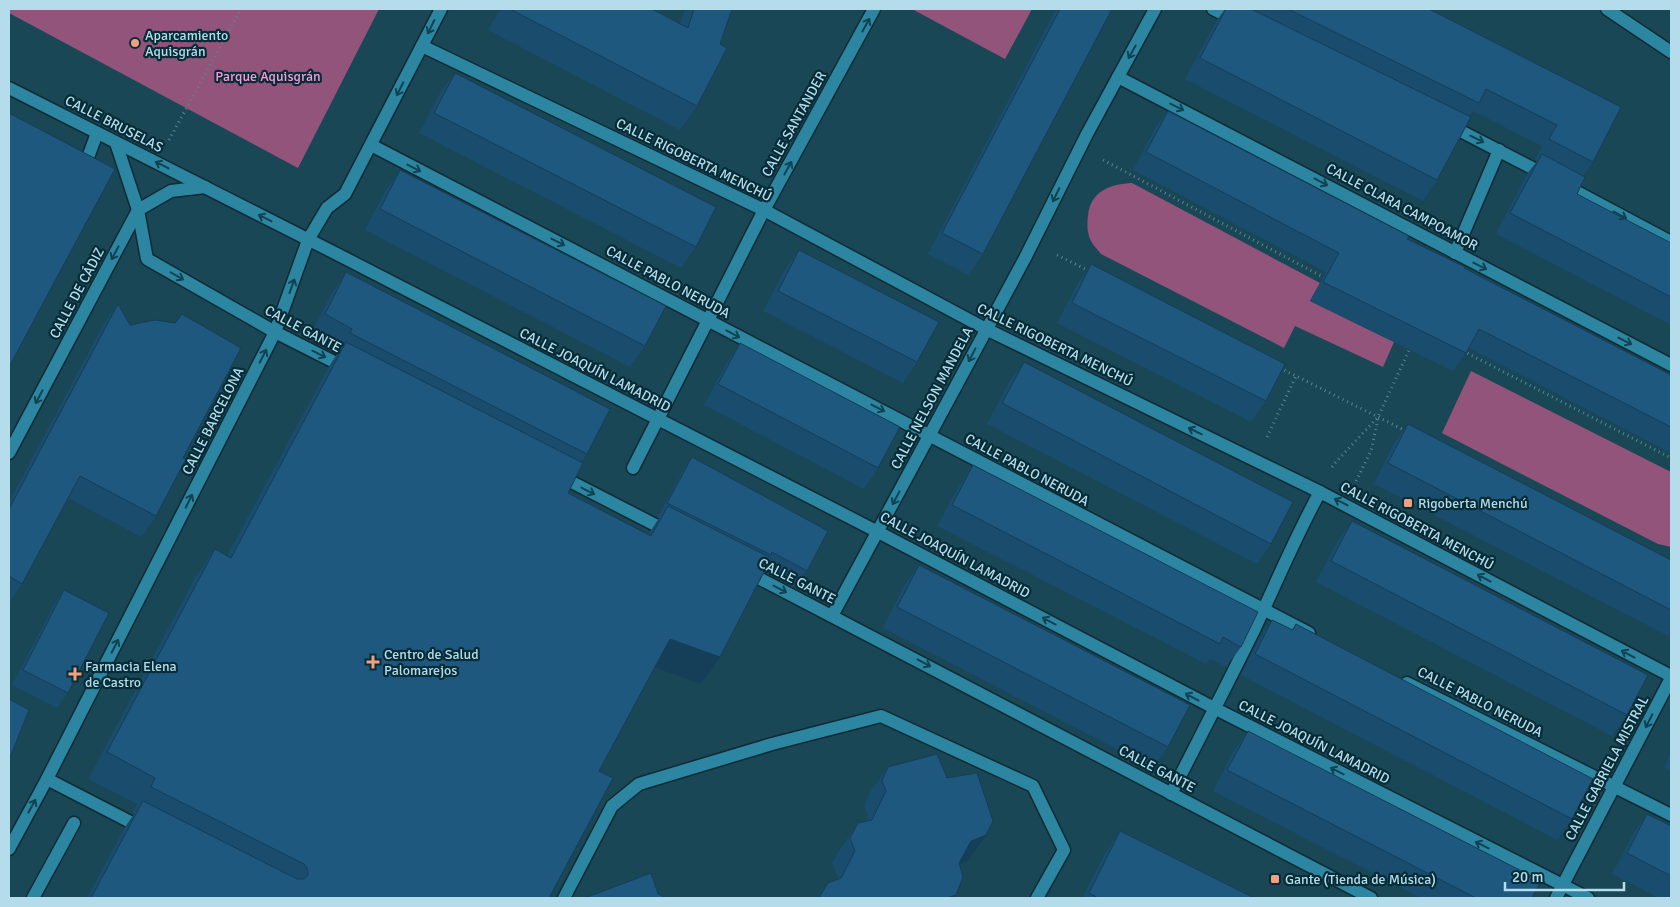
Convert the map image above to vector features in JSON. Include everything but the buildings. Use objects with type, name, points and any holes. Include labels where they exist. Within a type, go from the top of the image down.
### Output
[{"type":"street","name":"CALLE BARCELONA","points":[[9,848],[47,779],[275,332],[308,240],[327,208],[346,194],[441,9]]},
{"type":"street","name":"CALLE SANTANDER","points":[[633,468],[764,210],[874,9]]},
{"type":"street","name":"CALLE NELSON MANDELA","points":[[832,616],[1033,242],[1080,148],[1155,9]]},
{"type":"street","points":[[1213,9],[1249,26]]},
{"type":"street","points":[[1607,9],[1671,52]]},
{"type":"street","name":"CALLE RIGOBERTA MENCHÚ","points":[[422,46],[764,210],[986,329],[1320,492],[1671,677]]},
{"type":"street","name":"CALLE CLARA CAMPOAMOR","points":[[1118,77],[1671,365]]},
{"type":"street","name":"CALLE BRUSELAS","points":[[9,88],[308,240]]},
{"type":"street","points":[[1436,119],[1499,150],[1671,242]]},
{"type":"street","points":[[82,175],[97,133]]},
{"type":"street","points":[[116,143],[138,210],[171,191],[206,187]]},
{"type":"street","name":"CALLE PABLO NERUDA","points":[[371,145],[1316,637]]},
{"type":"street","points":[[1455,253],[1499,150]]},
{"type":"street","name":"CALLE GANTE","points":[[138,210],[147,259],[275,332],[356,373]]},
{"type":"street","name":"CALLE DE CÁDIZ","points":[[9,453],[138,210]]},
{"type":"street","name":"CALLE JOAQUÍN LAMADRID","points":[[308,240],[878,532],[1216,709],[1588,898]]},
{"type":"street","points":[[543,468],[684,540]]},
{"type":"street","points":[[1171,794],[1197,740],[1216,709],[1302,524],[1320,492]]},
{"type":"street","name":"CALLE GANTE","points":[[736,566],[1371,898]]},
{"type":"street","name":"CALLE PABLO NERUDA","points":[[1395,676],[1671,815]]},
{"type":"street","name":"CALLE GABRIELA MISTRAL","points":[[1556,898],[1671,677]]},
{"type":"street","points":[[564,898],[612,806],[639,784],[772,744],[881,716],[1033,786],[1064,850],[1037,898]]},
{"type":"street","points":[[47,779],[151,832]]},
{"type":"street","points":[[33,898],[74,823]]},
{"type":"path","points":[[157,162],[241,9]]},
{"type":"path","points":[[1080,148],[1332,282]]},
{"type":"path","points":[[1033,242],[1094,273]]},
{"type":"path","points":[[1352,489],[1371,451],[1378,417],[1415,337]]},
{"type":"path","points":[[1462,350],[1671,458]]},
{"type":"path","points":[[1276,365],[1410,433]]},
{"type":"path","points":[[1269,432],[1296,376]]},
{"type":"path","points":[[1335,463],[1378,417]]},
{"type":"green space","name":"Parque Aquisgrán","points":[[9,9],[379,9],[298,168],[9,13]]},
{"type":"green space","points":[[912,9],[1032,9],[1005,59]]},
{"type":"green space","points":[[1132,183],[1320,283],[1310,301],[1394,342],[1383,367],[1295,326],[1284,348],[1101,254],[1092,243],[1088,233],[1087,222],[1093,200],[1109,187]]},
{"type":"green space","points":[[1471,371],[1671,472],[1671,547],[1658,544],[1442,433]]},
{"type":"place","name":"Aparcamiento Aquisgrán","points":[[135,43]]},
{"type":"place","name":"Rigoberta Menchú","points":[[1408,503]]},
{"type":"place","name":"Centro de Salud Palomarejos","points":[[373,662]]},
{"type":"place","name":"Farmacia Elena de Castro","points":[[75,674]]},
{"type":"place","name":"Gante (Tienda de Música)","points":[[1275,879]]}]
